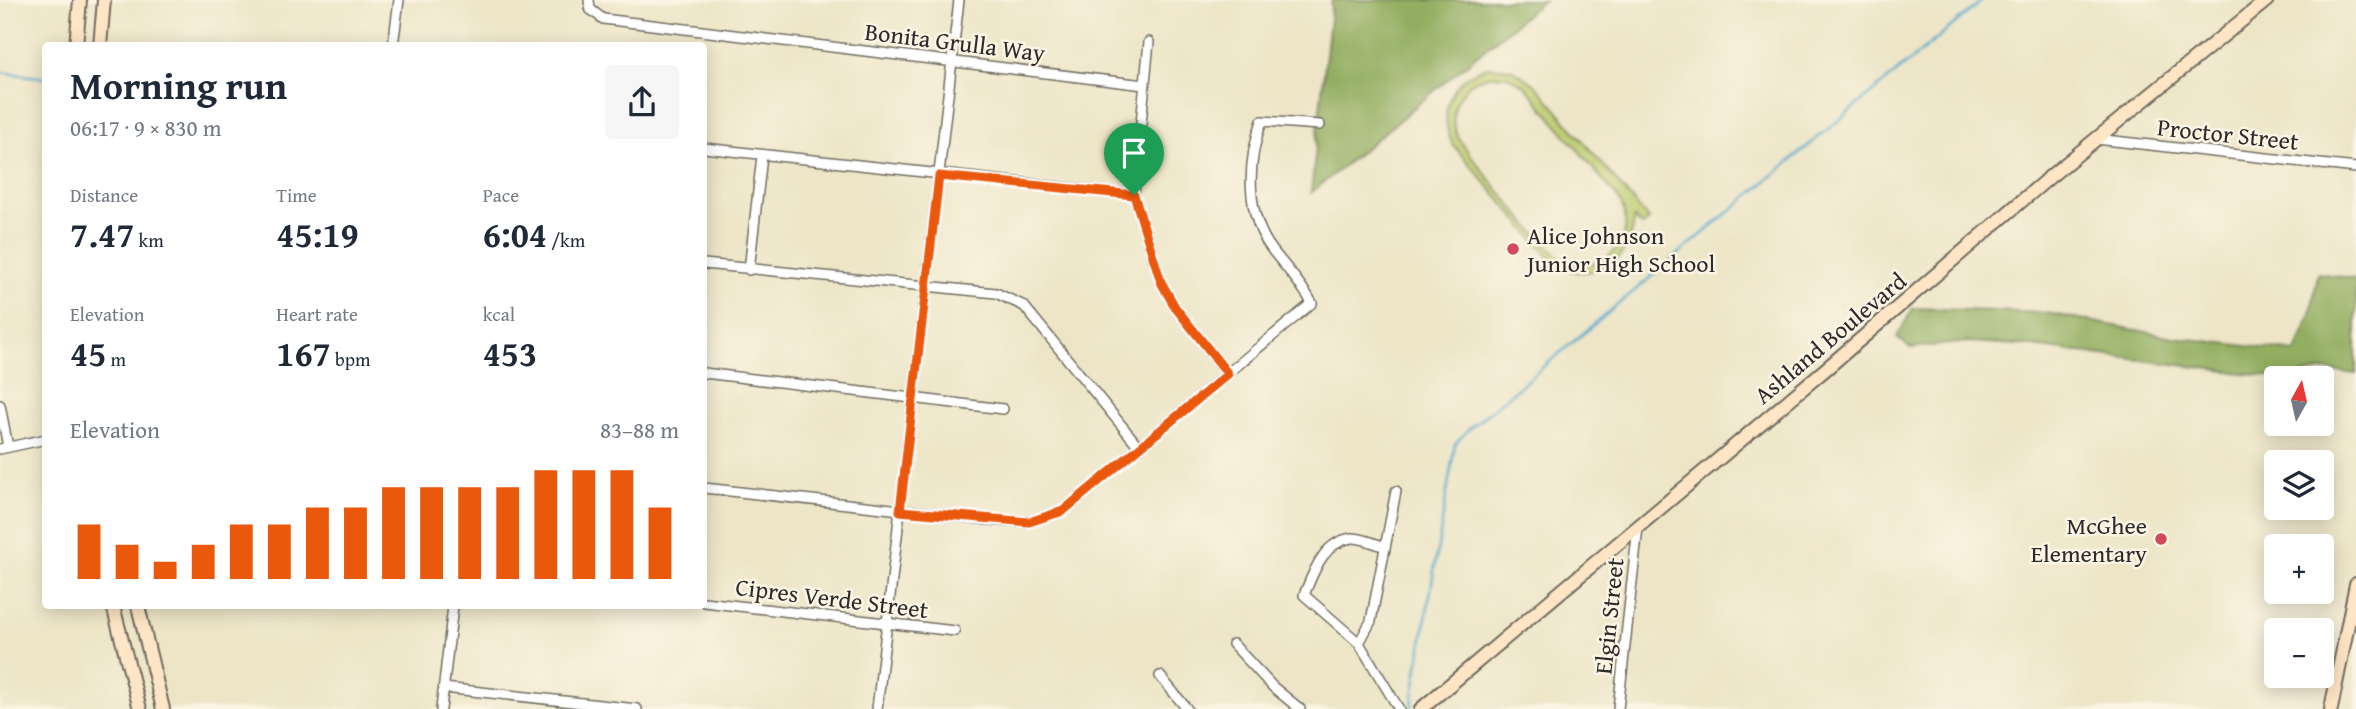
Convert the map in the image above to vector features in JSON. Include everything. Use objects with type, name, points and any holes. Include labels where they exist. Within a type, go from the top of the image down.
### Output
[{"type":"street","points":[[76,42],[80,0]]},
{"type":"street","points":[[100,42],[104,0]]},
{"type":"street","points":[[393,42],[398,0]]},
{"type":"street","name":"Bonita Grulla Way","points":[[589,0],[590,9],[603,19],[1144,85]]},
{"type":"street","points":[[877,709],[959,0]]},
{"type":"street","name":"Ashland Boulevard","points":[[1420,709],[2096,139],[2267,0]]},
{"type":"street","points":[[1149,42],[1134,195],[1161,282],[1175,307],[1228,374]]},
{"type":"street","points":[[707,488],[900,511],[1029,522],[1063,511],[1312,303],[1303,286],[1265,239],[1256,219],[1252,175],[1256,137],[1262,121],[1320,125]]},
{"type":"street","name":"Proctor Street","points":[[2096,139],[2356,168]]},
{"type":"street","points":[[707,148],[939,176],[1134,195]]},
{"type":"street","points":[[749,270],[762,156]]},
{"type":"street","points":[[707,264],[996,293],[1024,306],[1140,448]]},
{"type":"street","points":[[707,373],[1003,409]]},
{"type":"street","points":[[0,405],[4,448],[42,440]]},
{"type":"street","points":[[1359,643],[1371,621],[1396,491]]},
{"type":"street","name":"Elgin Street","points":[[1618,709],[1638,527]]},
{"type":"street","points":[[1385,547],[1353,538],[1328,549],[1317,564],[1304,595],[1359,643],[1399,709]]},
{"type":"street","points":[[2332,709],[2356,584]]},
{"type":"street","name":"Cipres Verde Street","points":[[707,602],[955,631]]},
{"type":"street","points":[[114,609],[140,709]]},
{"type":"street","points":[[117,621],[123,609]]},
{"type":"street","points":[[139,609],[163,709]]},
{"type":"street","points":[[441,709],[453,609]]},
{"type":"street","points":[[1233,644],[1273,687],[1300,709]]},
{"type":"street","points":[[1160,676],[1187,709]]},
{"type":"street","points":[[444,688],[637,709]]},
{"type":"green space","points":[[1332,0],[1544,0],[1311,193]]},
{"type":"green space","points":[[1489,67],[1512,69],[1536,85],[1649,220],[1642,226],[1634,218],[1627,246],[1609,265],[1584,272],[1556,265],[1453,145],[1448,133],[1447,108],[1457,86],[1476,71]],"holes":[[[1489,76],[1507,76],[1525,86],[1619,199],[1625,216],[1624,234],[1614,251],[1602,260],[1588,264],[1573,263],[1556,254],[1511,205],[1459,139],[1454,119],[1455,109],[1463,92],[1470,85]]]},
{"type":"green space","points":[[2318,273],[2356,279],[2356,374],[2334,371],[2334,366],[2264,366],[2264,376],[2032,346],[1970,342],[1910,348],[1897,337],[1913,308],[2047,313],[2173,337],[2296,352],[2311,313]]},
{"type":"waterway","points":[[1411,709],[1455,444],[1470,428],[1983,0]]},
{"type":"waterway","points":[[0,72],[42,77]]},
{"type":"place","name":"Alice Johnson Junior High School","points":[[1513,249]]},
{"type":"place","name":"McGhee Elementary","points":[[2161,539]]},
{"type":"route","points":[[939,176],[1134,195],[1153,264],[1161,282],[1175,307],[1228,374],[1063,511],[1029,522],[900,511],[939,176]]}]
